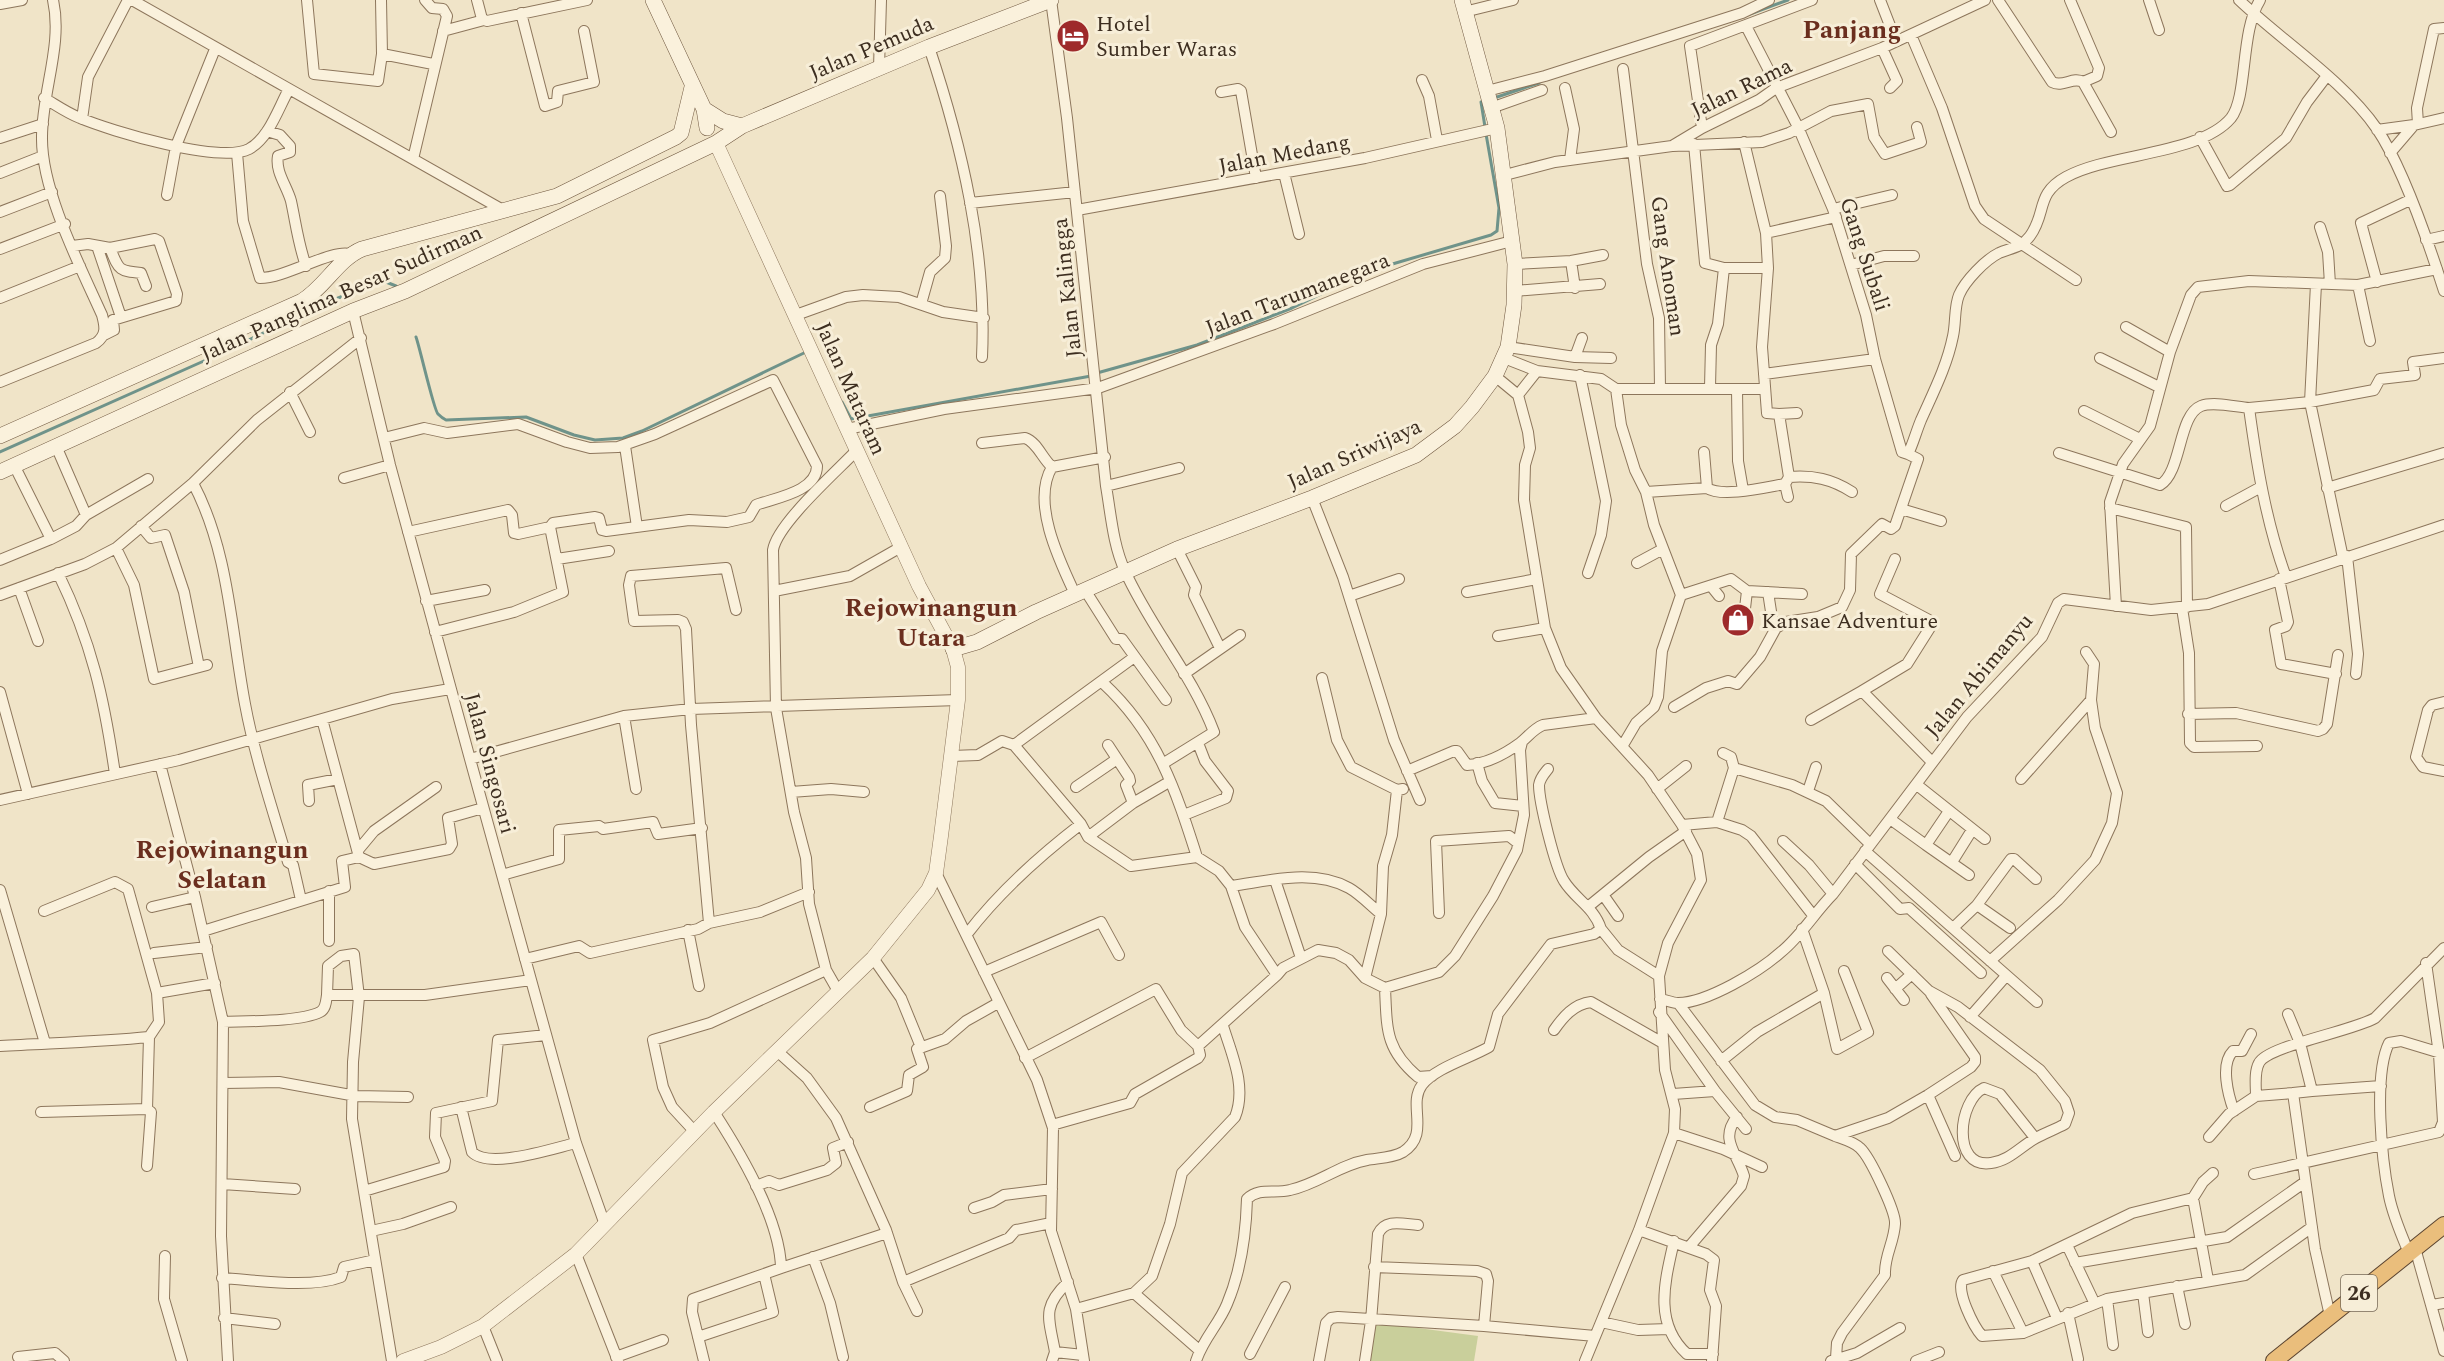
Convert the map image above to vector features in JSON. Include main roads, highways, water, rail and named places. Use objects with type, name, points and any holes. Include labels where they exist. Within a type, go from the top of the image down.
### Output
[{"type":"highway","name":"26","points":[[2274,1361],[2444,1225]]},
{"type":"main road","points":[[653,0],[704,109],[707,128]]},
{"type":"main road","name":"Jalan Pemuda","points":[[716,142],[742,126],[929,47],[1051,0]]},
{"type":"main road","name":"Jalan Sriwijaya","points":[[953,649],[977,642],[1125,571],[1177,549],[1395,465],[1432,446],[1461,420],[1498,377],[1506,352],[1515,291],[1515,264],[1497,128],[1463,6]]},
{"type":"main road","points":[[682,126],[692,87]]},
{"type":"main road","points":[[704,109],[723,121],[742,126]]},
{"type":"main road","points":[[682,126],[693,118],[701,121],[716,142]]},
{"type":"main road","name":"Jalan Panglima Besar Sudirman","points":[[0,436],[303,301],[315,293],[350,254],[373,245],[564,192],[680,135],[682,126]]},
{"type":"main road","name":"Jalan Panglima Besar Sudirman","points":[[7,469],[353,311],[405,291],[716,142]]},
{"type":"waterway","points":[[1750,14],[1788,0]]},
{"type":"waterway","points":[[1494,98],[1539,83]]},
{"type":"waterway","points":[[1485,101],[1481,102],[1485,127]]},
{"type":"waterway","points":[[1097,373],[1197,345],[1292,308],[1350,280],[1389,265],[1491,235],[1497,231],[1499,208],[1486,134]]},
{"type":"waterway","points":[[0,452],[224,352],[323,304],[371,285],[386,282],[396,286]]},
{"type":"waterway","points":[[416,337],[436,410],[446,420],[526,417],[574,435],[595,440],[623,438],[642,431],[806,352]]},
{"type":"waterway","points":[[842,402],[851,419],[1091,376]]},
{"type":"place","name":"Hotel Sumber Waras","points":[[1073,36]]},
{"type":"place","name":"Kansae Adventure","points":[[1738,620]]},
{"type":"district","name":"Panjang","points":[[1852,29]]},
{"type":"district","name":"Rejowinangun Utara","points":[[931,622]]},
{"type":"district","name":"Rejowinangun Selatan","points":[[222,864]]}]
